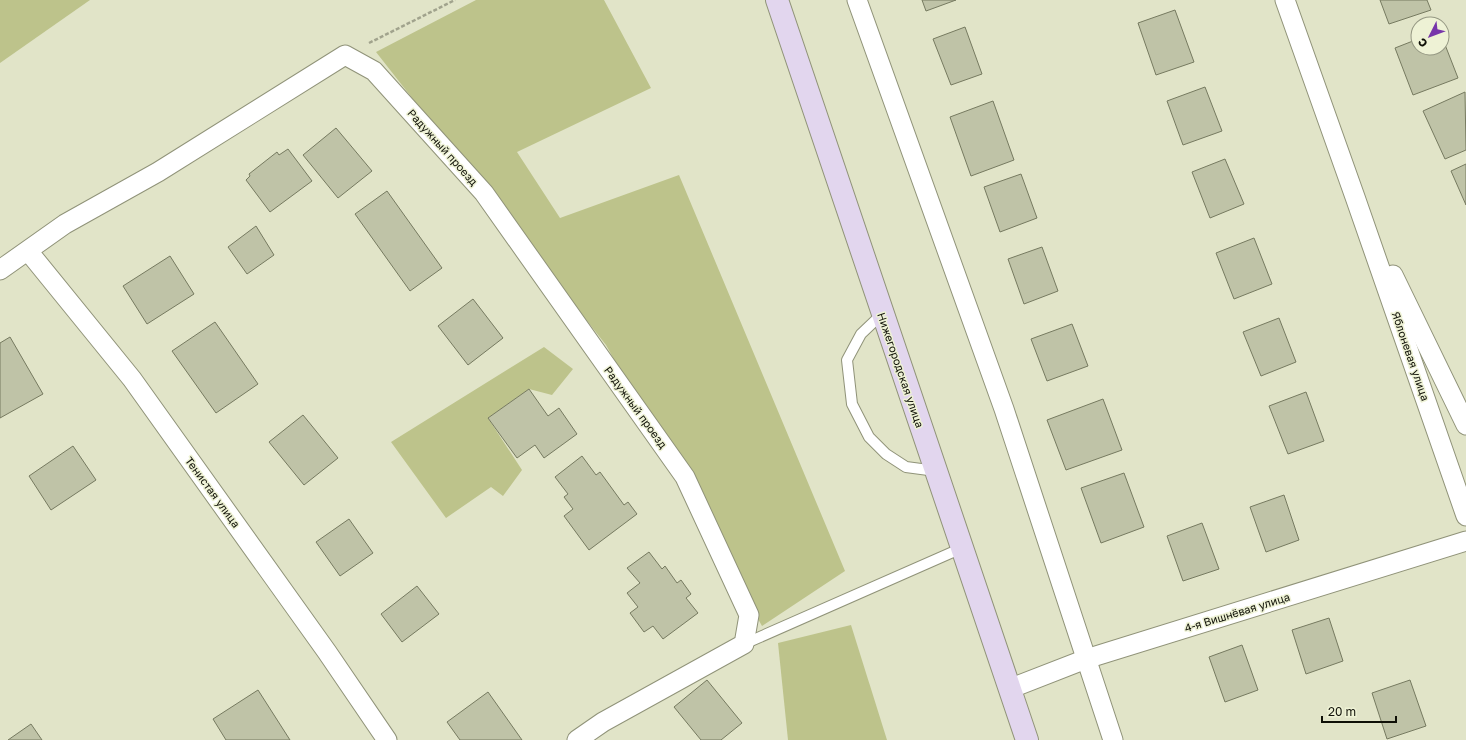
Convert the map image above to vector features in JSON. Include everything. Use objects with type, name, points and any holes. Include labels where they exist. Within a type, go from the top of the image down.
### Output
[{"type":"street","name":"Нижегородская улица","points":[[776,0],[1027,740]]},
{"type":"street","points":[[857,0],[1004,409],[1113,740]]},
{"type":"street","name":"Яблоневая улица","points":[[1285,0],[1356,197],[1466,516]]},
{"type":"street","points":[[0,270],[65,224],[158,172],[345,55]]},
{"type":"street","name":"Радужный проезд","points":[[345,55],[374,71],[484,193],[685,477],[749,615],[744,644]]},
{"type":"street","name":"Яблоневая улица","points":[[1356,197],[1466,425]]},
{"type":"street","name":"Тенистая улица","points":[[28,251],[132,379],[328,652],[387,740]]},
{"type":"street","name":"4-я Вишнёвая улица","points":[[1009,688],[1086,659],[1466,541]]},
{"type":"street","points":[[577,740],[603,722],[744,644]]},
{"type":"lane","points":[[882,314],[861,334],[846,360],[852,404],[869,437],[886,454],[906,467],[936,471]]},
{"type":"lane","points":[[744,644],[962,548]]},
{"type":"path","points":[[345,55],[455,0]]},
{"type":"green space","points":[[0,0],[90,0],[0,63]]},
{"type":"green space","points":[[476,0],[604,0],[651,88],[517,152],[560,218],[679,175],[845,571],[762,626],[606,345],[376,52]]},
{"type":"green space","points":[[544,347],[573,369],[552,395],[529,389],[488,418],[522,470],[503,496],[491,487],[446,518],[391,442]]},
{"type":"green space","points":[[851,625],[887,740],[788,740],[778,643]]},
{"type":"building","points":[[922,0],[956,0],[926,11]]},
{"type":"building","points":[[1380,0],[1427,0],[1431,10],[1389,24]]},
{"type":"building","points":[[1175,10],[1194,62],[1156,75],[1138,23]]},
{"type":"building","points":[[965,27],[982,74],[951,85],[933,39]]},
{"type":"building","points":[[1410,42],[1410,56],[1449,56],[1458,78],[1413,95],[1395,48]]},
{"type":"building","points":[[1205,87],[1222,131],[1183,145],[1167,101]]},
{"type":"building","points":[[1465,92],[1466,150],[1445,159],[1423,111]]},
{"type":"building","points":[[993,101],[1014,160],[971,176],[950,117]]},
{"type":"building","points":[[336,128],[372,171],[338,198],[303,155]]},
{"type":"building","points":[[288,149],[312,181],[270,212],[246,180],[250,176],[249,174],[277,152],[279,155]]},
{"type":"building","points":[[1225,159],[1244,204],[1210,218],[1192,172]]},
{"type":"building","points":[[1466,164],[1466,205],[1451,171]]},
{"type":"building","points":[[1021,174],[1037,218],[1000,232],[984,187]]},
{"type":"building","points":[[387,191],[442,268],[410,291],[355,214]]},
{"type":"building","points":[[256,226],[274,255],[247,274],[228,247]]},
{"type":"building","points":[[1254,238],[1272,284],[1234,299],[1216,253]]},
{"type":"building","points":[[1042,247],[1058,291],[1024,304],[1008,259]]},
{"type":"building","points":[[170,256],[194,294],[147,324],[123,286]]},
{"type":"building","points":[[473,299],[503,338],[468,365],[438,326]]},
{"type":"building","points":[[1279,318],[1296,362],[1261,376],[1243,332]]},
{"type":"building","points":[[215,322],[258,384],[216,413],[172,351]]},
{"type":"building","points":[[1072,324],[1088,366],[1047,381],[1031,339]]},
{"type":"building","points":[[10,337],[43,394],[0,418],[0,343]]},
{"type":"building","points":[[529,389],[548,416],[559,408],[577,434],[544,458],[535,445],[517,458],[488,418]]},
{"type":"building","points":[[1306,392],[1324,441],[1288,454],[1269,406]]},
{"type":"building","points":[[1103,399],[1122,450],[1066,470],[1047,420]]},
{"type":"building","points":[[303,415],[338,458],[304,485],[269,442]]},
{"type":"building","points":[[73,446],[96,480],[51,510],[29,476]]},
{"type":"building","points":[[582,456],[596,475],[600,472],[624,505],[628,502],[637,514],[589,550],[564,516],[573,509],[564,497],[568,494],[555,477]]},
{"type":"building","points":[[1124,473],[1144,527],[1101,543],[1081,488]]},
{"type":"building","points":[[1284,495],[1299,540],[1266,552],[1250,507]]},
{"type":"building","points":[[349,519],[373,553],[340,576],[316,542]]},
{"type":"building","points":[[1202,523],[1219,569],[1183,581],[1167,536]]},
{"type":"building","points":[[649,552],[662,569],[665,566],[677,583],[681,580],[691,594],[686,598],[698,613],[663,639],[653,626],[644,632],[630,613],[638,607],[627,593],[640,583],[627,568]]},
{"type":"building","points":[[417,586],[439,614],[402,642],[381,614]]},
{"type":"building","points":[[1329,618],[1343,661],[1306,674],[1292,630]]},
{"type":"building","points":[[1242,645],[1258,690],[1225,702],[1209,657]]},
{"type":"building","points":[[707,680],[742,723],[721,740],[701,740],[674,707]]},
{"type":"building","points":[[1410,680],[1426,726],[1387,739],[1372,693]]},
{"type":"building","points":[[258,690],[290,740],[226,740],[213,719]]},
{"type":"building","points":[[488,692],[522,740],[460,740],[447,722]]},
{"type":"building","points":[[31,724],[42,740],[8,740]]}]
